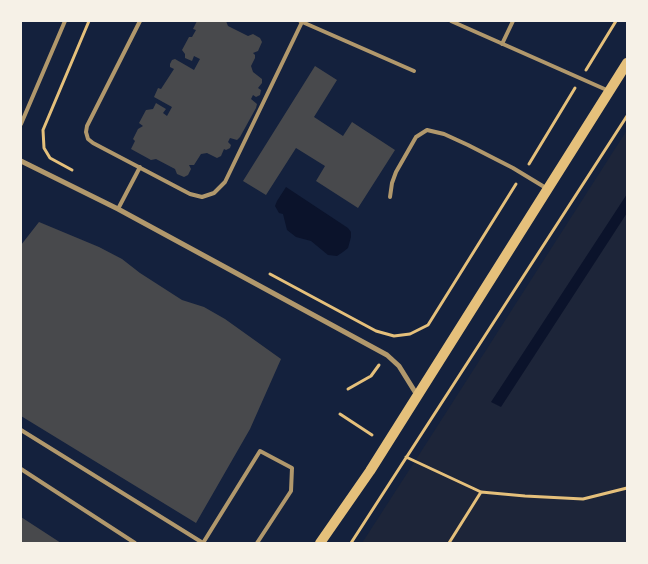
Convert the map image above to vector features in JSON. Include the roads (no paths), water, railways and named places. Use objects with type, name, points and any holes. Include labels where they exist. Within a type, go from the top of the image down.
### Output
[{"type":"main road","points":[[320,543],[370,471],[627,63]]},
{"type":"street","points":[[21,161],[118,209],[387,355],[399,366],[417,395]]},
{"type":"lane","points":[[21,124],[65,21]]},
{"type":"lane","points":[[140,21],[87,126],[88,139],[190,194],[202,197],[214,193],[225,182],[301,22],[414,71]]},
{"type":"lane","points":[[451,21],[609,90]]},
{"type":"lane","points":[[502,44],[513,21]]},
{"type":"lane","points":[[390,197],[392,183],[416,137],[427,130],[444,134],[468,145],[523,174],[548,190]]},
{"type":"lane","points":[[118,209],[140,167]]},
{"type":"lane","points":[[21,430],[203,543],[260,451],[292,468],[291,491],[257,543]]},
{"type":"lane","points":[[21,469],[135,543]]}]
